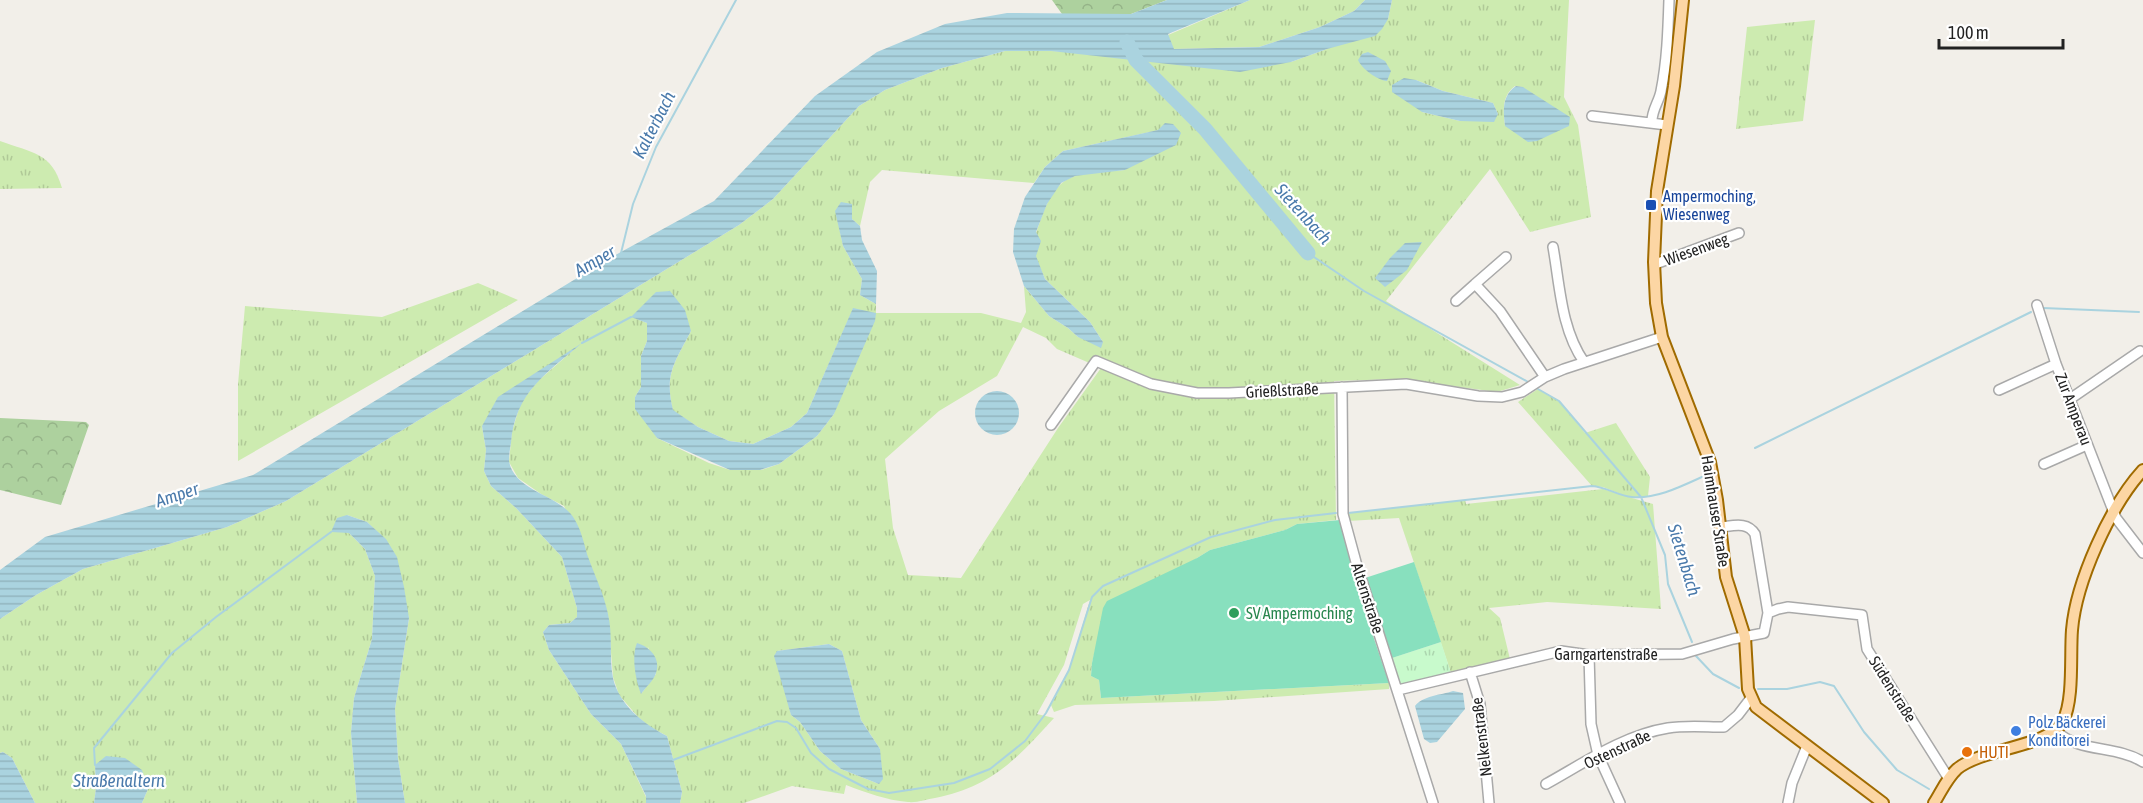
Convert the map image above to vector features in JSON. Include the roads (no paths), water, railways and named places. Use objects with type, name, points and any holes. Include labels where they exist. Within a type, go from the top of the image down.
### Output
[{"type":"main road","name":"Haimhauser Straße","points":[[1683,0],[1674,86],[1657,199],[1654,262],[1656,303],[1662,337],[1707,452],[1715,486],[1726,577],[1745,637],[1748,689],[1751,698]]},
{"type":"main road","points":[[1934,803],[1958,769],[1971,761],[2041,738],[2056,731],[2063,721],[2068,706],[2072,628],[2078,597],[2091,558],[2114,512],[2132,481],[2143,470]]},
{"type":"main road","points":[[1751,698],[1756,707],[1883,803]]},
{"type":"street","points":[[1652,123],[1651,115],[1658,102],[1665,66],[1669,0]]},
{"type":"street","points":[[1592,116],[1667,125]]},
{"type":"street","name":"Wiesenweg","points":[[1654,262],[1658,263],[1739,233]]},
{"type":"street","points":[[1553,247],[1568,333],[1584,362]]},
{"type":"street","points":[[1456,301],[1506,257]]},
{"type":"street","points":[[1475,284],[1500,311],[1545,377]]},
{"type":"street","name":"Zur Amperau","points":[[2037,305],[2056,364],[2114,512],[2143,553]]},
{"type":"street","name":"Grießlstraße","points":[[1051,426],[1096,361],[1151,384],[1185,392],[1229,393],[1406,384],[1478,396],[1502,397],[1522,392],[1545,377],[1584,362],[1662,337]]},
{"type":"street","points":[[2070,399],[2140,351]]},
{"type":"street","points":[[1999,390],[2056,364]]},
{"type":"street","name":"Alternstraße","points":[[1342,387],[1343,514],[1356,562],[1433,803]]},
{"type":"street","points":[[2044,464],[2087,445]]},
{"type":"street","points":[[1720,527],[1746,525],[1755,534],[1768,613],[1764,633],[1745,637]]},
{"type":"street","name":"Südenstraße","points":[[1768,613],[1788,607],[1862,615],[1867,649],[1949,779]]},
{"type":"street","name":"Garngartenstraße","points":[[1398,690],[1561,651],[1589,654],[1682,654],[1745,637]]},
{"type":"street","points":[[1589,654],[1591,724],[1598,755],[1620,803]]},
{"type":"street","name":"Nelkenstraße","points":[[1470,672],[1480,704],[1489,803]]},
{"type":"street","name":"Ostenstraße","points":[[1546,784],[1598,755],[1649,732],[1670,728],[1724,728],[1751,698]]},
{"type":"street","points":[[2056,731],[2065,740],[2120,752],[2134,756],[2143,762]]},
{"type":"street","points":[[1788,803],[1792,783],[1807,746]]},
{"type":"water","points":[[1167,0],[1250,0],[1168,34],[1174,49],[1259,47],[1320,27],[1354,11],[1365,0],[1392,0],[1388,19],[1375,36],[1291,62],[1240,72],[1051,51],[1005,51],[942,68],[885,90],[859,106],[773,199],[739,225],[286,501],[227,527],[83,569],[36,595],[0,619],[0,570],[45,537],[253,475],[610,258],[714,201],[815,96],[877,52],[945,24],[1007,13],[1131,14]]},
{"type":"water","points":[[1368,52],[1385,61],[1391,71],[1387,81],[1374,76],[1358,60],[1362,54]]},
{"type":"water","points":[[1404,78],[1416,80],[1443,91],[1493,103],[1498,114],[1494,122],[1460,121],[1422,112],[1392,92],[1392,85]]},
{"type":"water","points":[[1516,86],[1523,87],[1570,117],[1569,126],[1537,141],[1528,142],[1505,126],[1506,99]]},
{"type":"water","points":[[1165,123],[1173,124],[1181,133],[1176,145],[1125,170],[1075,176],[1061,183],[1047,204],[1036,232],[1041,241],[1036,256],[1045,279],[1090,322],[1103,342],[1101,348],[1078,337],[1049,316],[1024,286],[1013,252],[1014,229],[1025,197],[1045,167],[1063,151],[1158,130]]},
{"type":"water","points":[[841,202],[852,204],[852,219],[860,226],[862,240],[877,271],[876,304],[860,295],[862,279],[843,246],[835,211]]},
{"type":"water","points":[[1422,242],[1407,270],[1385,287],[1375,278],[1405,243]]},
{"type":"water","points":[[670,291],[685,310],[691,331],[676,360],[671,377],[673,410],[698,427],[729,441],[753,444],[791,427],[807,413],[853,308],[876,313],[875,321],[834,414],[817,436],[779,464],[760,470],[730,470],[657,438],[635,409],[635,397],[641,387],[641,356],[647,341],[647,323],[631,317],[656,292]]},
{"type":"water","points":[[582,343],[545,374],[526,397],[514,425],[509,461],[520,480],[560,505],[569,512],[577,524],[606,606],[616,688],[634,713],[667,736],[682,792],[680,803],[646,803],[646,796],[621,744],[591,714],[549,650],[543,632],[549,625],[570,623],[577,617],[577,608],[562,557],[516,508],[491,486],[484,471],[486,450],[482,426],[498,397]]},
{"type":"water","points":[[997,391],[1006,392],[1013,397],[1018,404],[1018,422],[1013,429],[1006,434],[997,435],[988,434],[981,429],[976,422],[975,413],[976,404],[981,397],[988,392]]},
{"type":"water","points":[[347,515],[367,522],[386,539],[397,557],[404,587],[409,618],[395,709],[398,759],[405,803],[357,803],[351,733],[354,698],[372,639],[375,576],[365,549],[349,533],[331,532],[337,518]]},
{"type":"water","points":[[637,643],[650,650],[657,663],[655,676],[641,694],[634,662]]},
{"type":"water","points":[[829,644],[842,651],[861,720],[880,749],[883,779],[879,784],[841,769],[820,751],[800,722],[791,715],[774,656],[777,651]]},
{"type":"water","points":[[1453,691],[1463,693],[1465,709],[1437,742],[1430,743],[1424,739],[1415,706],[1427,698]]},
{"type":"water","name":"Straßenaltern","points":[[3,752],[12,758],[35,803],[0,803],[0,753]]},
{"type":"water","name":"Straßenaltern","points":[[106,756],[125,758],[142,770],[148,789],[142,803],[94,803],[95,765]]},
{"type":"waterway","name":"Kalterbach","points":[[621,253],[633,204],[656,147],[736,0]]},
{"type":"waterway","name":"Sietenbach","points":[[1127,42],[1136,60],[1205,129],[1308,253]]},
{"type":"waterway","name":"Sietenbach","points":[[1308,253],[1364,291],[1530,383]]},
{"type":"waterway","points":[[2043,308],[2139,312]]},
{"type":"waterway","points":[[1755,448],[2031,312]]},
{"type":"waterway","points":[[582,343],[631,317]]},
{"type":"waterway","name":"Sietenbach","points":[[1538,389],[1559,401],[1641,497],[1665,555],[1668,584],[1692,642]]},
{"type":"waterway","points":[[1348,513],[1592,486],[1627,496],[1651,496],[1704,476]]},
{"type":"waterway","points":[[673,760],[777,721],[787,722],[796,728],[811,753],[829,769],[868,789],[889,793],[954,783],[990,769],[1025,741],[1046,713],[1069,670],[1092,597],[1103,586],[1211,537],[1275,520],[1336,513]]},
{"type":"waterway","points":[[95,765],[94,748],[172,653],[216,617],[331,532]]},
{"type":"waterway","name":"Sietenbach","points":[[1696,656],[1713,674],[1739,688]]},
{"type":"waterway","name":"Sietenbach","points":[[1758,689],[1787,689],[1820,682],[1834,686],[1864,732],[1897,770],[1929,789]]},
{"type":"place","name":"Ampermoching, Wiesenweg","points":[[1651,205]]},
{"type":"place","name":"SV Ampermoching","points":[[1234,613]]},
{"type":"place","name":"Polz Bäckerei Konditorei","points":[[2016,731]]},
{"type":"place","name":"HUTI","points":[[1967,752]]},
{"type":"water label","name":"Amper","points":[[595,261]]},
{"type":"water label","name":"Amper","points":[[177,495]]}]
